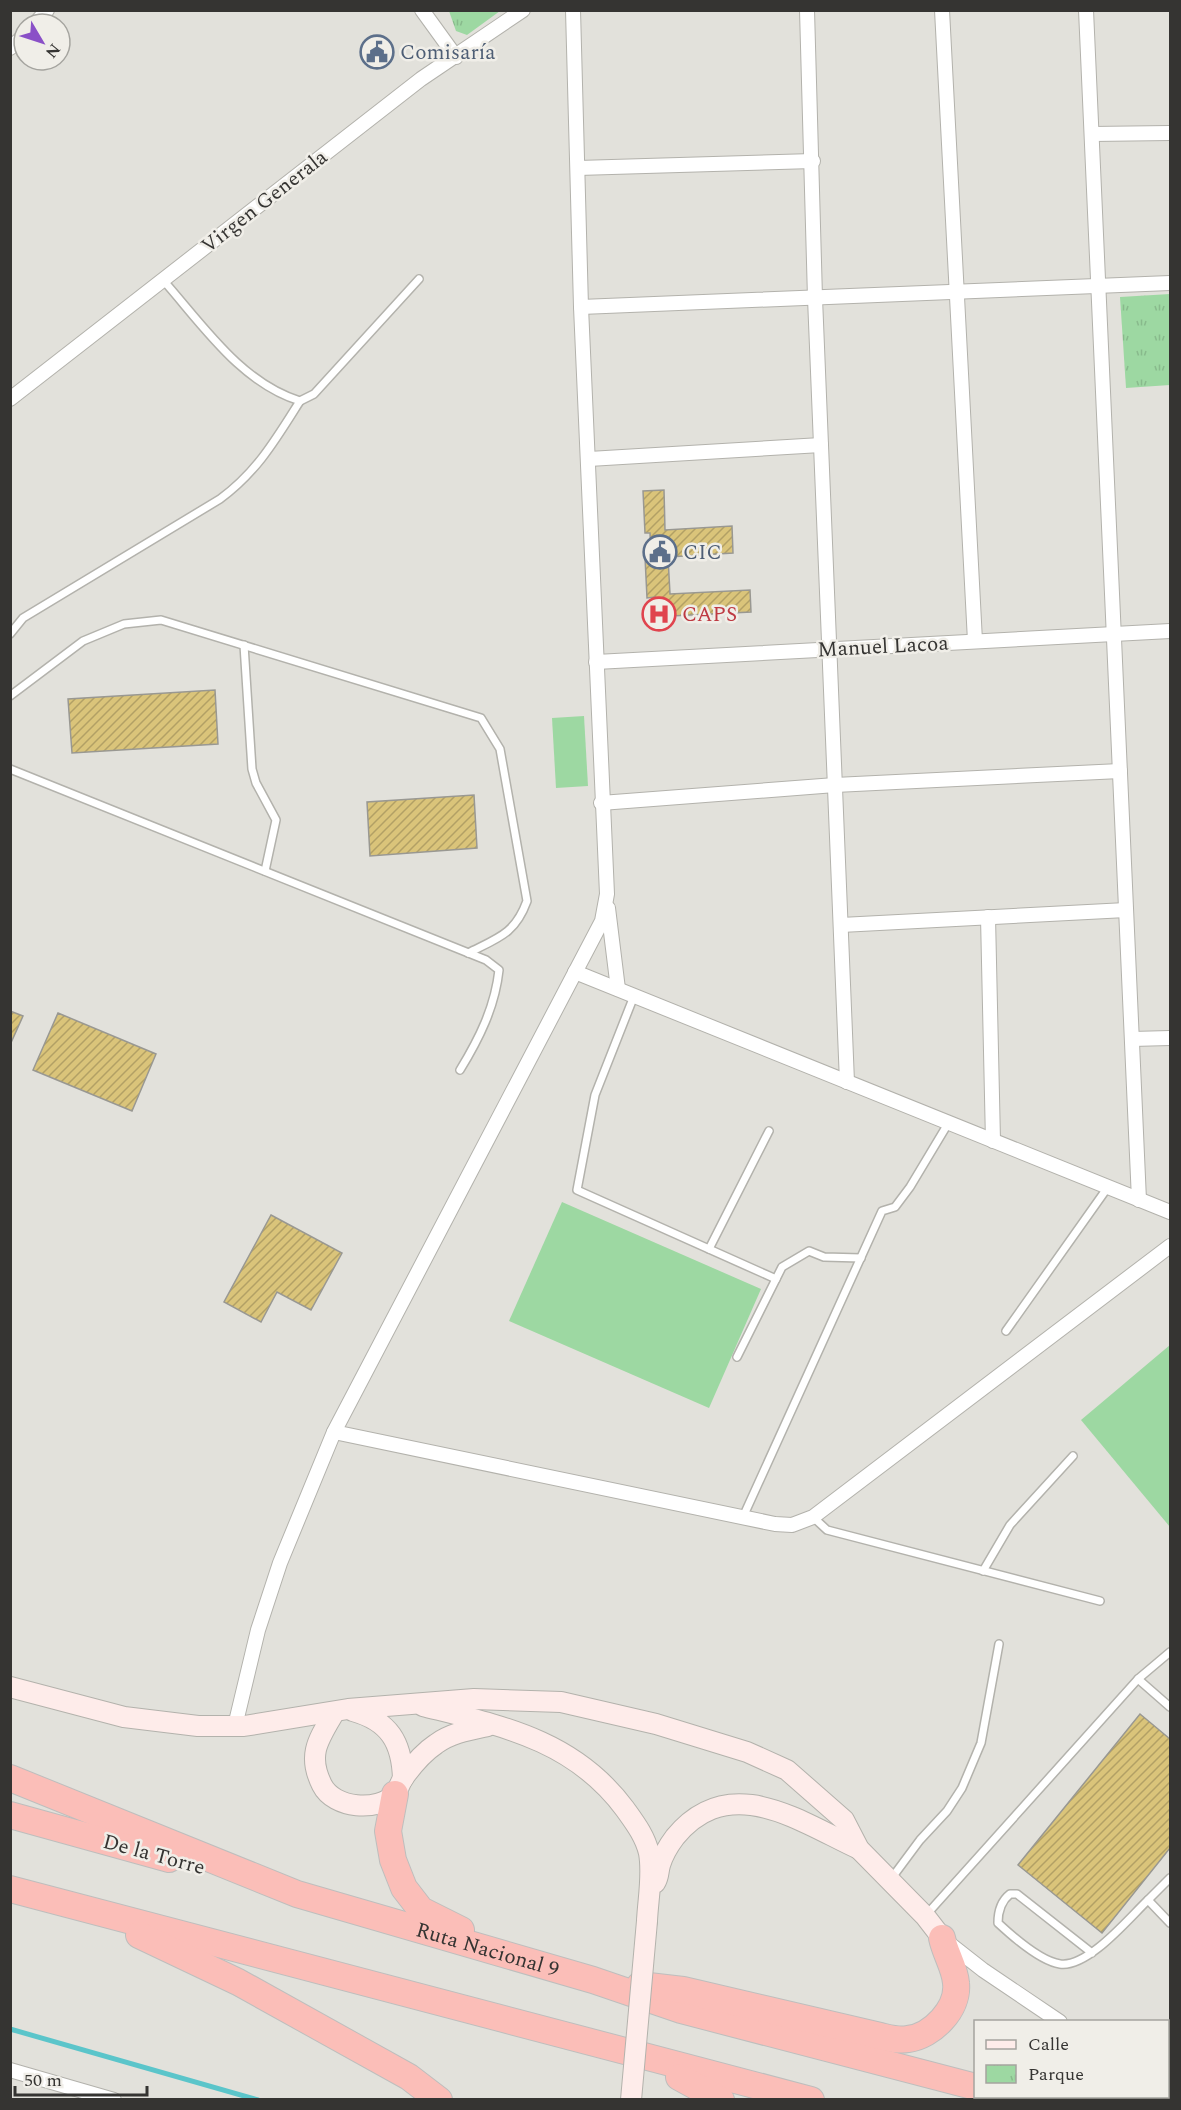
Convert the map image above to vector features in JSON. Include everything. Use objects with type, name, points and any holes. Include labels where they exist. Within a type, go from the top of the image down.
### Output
[{"type":"highway","name":"Ruta Nacional 9","points":[[10,1778],[297,1894],[513,1959],[593,1980],[681,2010],[974,2087]]},
{"type":"highway","points":[[399,1786],[388,1831],[393,1860],[404,1888],[421,1910],[447,1924],[490,1940],[513,1959]]},
{"type":"highway","name":"De la Torre","points":[[10,1815],[297,1894]]},
{"type":"highway","points":[[10,1889],[811,2100]]},
{"type":"highway","points":[[73,1906],[237,1982],[409,2077],[439,2100]]},
{"type":"highway","points":[[593,1980],[683,1990],[880,2036],[910,2039],[932,2029],[950,2010],[954,1998],[956,1983],[942,1938]]},
{"type":"highway","points":[[621,2051],[663,2069],[721,2100]]},
{"type":"main road","points":[[10,1687],[124,1717],[198,1726],[235,1726],[407,1702],[474,1699],[561,1702],[656,1724],[729,1746],[773,1763],[800,1781],[844,1820],[859,1849],[926,1916],[942,1938]]},
{"type":"main road","points":[[407,1702],[495,1725],[566,1754],[592,1773],[616,1797],[639,1828],[645,1843],[650,1871],[631,2100]]},
{"type":"main road","points":[[341,1711],[316,1743],[314,1769],[325,1790],[345,1804],[371,1805],[399,1786],[435,1744],[459,1731],[495,1725]]},
{"type":"main road","points":[[341,1711],[369,1715],[384,1725],[398,1745],[402,1759],[399,1786]]},
{"type":"main road","points":[[649,1890],[658,1879],[666,1851],[687,1824],[703,1814],[738,1804],[784,1812],[859,1849]]},
{"type":"street","points":[[422,10],[456,57]]},
{"type":"street","name":"Virgen Generala","points":[[15,395],[421,79],[523,10]]},
{"type":"street","points":[[573,10],[581,307],[589,459],[601,803],[607,894],[618,989]]},
{"type":"street","points":[[807,10],[813,161],[815,298],[847,1082]]},
{"type":"street","points":[[942,10],[959,291],[975,641]]},
{"type":"street","points":[[1086,10],[1139,1200]]},
{"type":"street","points":[[1092,134],[1170,133]]},
{"type":"street","points":[[578,168],[813,161]]},
{"type":"street","points":[[581,307],[1170,283]]},
{"type":"street","points":[[10,380],[15,395]]},
{"type":"street","points":[[589,459],[821,445]]},
{"type":"street","name":"Manuel Lacoa","points":[[596,662],[1170,631]]},
{"type":"street","points":[[601,803],[835,785],[1120,771]]},
{"type":"street","points":[[235,1726],[258,1630],[280,1563],[334,1432],[602,921],[607,894]]},
{"type":"street","points":[[841,924],[1126,910]]},
{"type":"street","points":[[988,917],[993,1141]]},
{"type":"street","points":[[575,972],[1170,1212]]},
{"type":"street","points":[[1132,1039],[1170,1038]]},
{"type":"street","points":[[334,1432],[743,1518],[792,1525],[813,1517],[1170,1246]]},
{"type":"street","points":[[942,1938],[983,1970],[1057,2020]]},
{"type":"street","points":[[10,2070],[114,2100]]},
{"type":"lane","points":[[10,634],[23,618],[220,499],[243,482],[260,463],[300,401],[314,394],[419,279]]},
{"type":"lane","points":[[162,280],[241,369],[300,401]]},
{"type":"lane","points":[[10,696],[83,641],[124,624],[161,620],[481,718],[501,749],[527,901],[521,917],[510,932],[468,953]]},
{"type":"lane","points":[[244,645],[252,769],[256,783],[276,820],[265,871]]},
{"type":"lane","points":[[10,769],[486,960],[499,970],[496,991],[480,1037],[460,1070]]},
{"type":"lane","points":[[634,996],[595,1095],[577,1190],[776,1279]]},
{"type":"lane","points":[[743,1518],[882,1211],[895,1207],[910,1188],[950,1122]]},
{"type":"lane","points":[[709,1249],[769,1131]]},
{"type":"lane","points":[[1006,1331],[1108,1187]]},
{"type":"lane","points":[[737,1357],[782,1267],[809,1251],[824,1257],[861,1258]]},
{"type":"lane","points":[[983,1571],[1010,1526],[1073,1456]]},
{"type":"lane","points":[[813,1517],[827,1530],[1100,1601]]},
{"type":"lane","points":[[889,1881],[920,1840],[947,1811],[962,1788],[981,1743],[999,1644]]},
{"type":"lane","points":[[926,1916],[1138,1679],[1170,1652]]},
{"type":"lane","points":[[1138,1679],[1170,1707]]},
{"type":"lane","points":[[1092,1953],[1017,1894],[1010,1894],[1004,1899],[998,1915],[998,1923],[1018,1941],[1058,1964],[1067,1963],[1092,1953],[1170,1878]]},
{"type":"lane","points":[[1148,1900],[1170,1923]]},
{"type":"green space","points":[[449,10],[500,11],[467,35],[456,31]]},
{"type":"green space","points":[[1170,294],[1170,385],[1126,388],[1120,297]]},
{"type":"green space","points":[[584,716],[588,786],[556,788],[552,718]]},
{"type":"green space","points":[[562,1202],[761,1289],[709,1408],[509,1321]]},
{"type":"green space","points":[[1170,1345],[1170,1527],[1081,1420]]},
{"type":"building","points":[[664,490],[665,530],[732,526],[733,553],[668,557],[670,594],[750,590],[751,612],[671,616],[671,609],[656,610],[655,597],[647,598],[645,557],[651,557],[650,533],[645,533],[643,491]]},
{"type":"building","points":[[215,690],[218,744],[72,753],[68,699]]},
{"type":"building","points":[[474,795],[477,848],[370,856],[367,802]]},
{"type":"building","points":[[10,1011],[23,1016],[10,1045]]},
{"type":"building","points":[[58,1013],[156,1054],[132,1111],[33,1070]]},
{"type":"building","points":[[271,1215],[342,1253],[311,1310],[277,1292],[261,1322],[224,1302]]},
{"type":"building","points":[[1140,1714],[1170,1739],[1170,1848],[1102,1933],[1018,1865]]},
{"type":"waterway","points":[[10,2029],[258,2100]]},
{"type":"place","name":"Comisaría","points":[[377,52]]},
{"type":"place","name":"CIC","points":[[660,552]]},
{"type":"place","name":"CAPS","points":[[659,614]]}]
